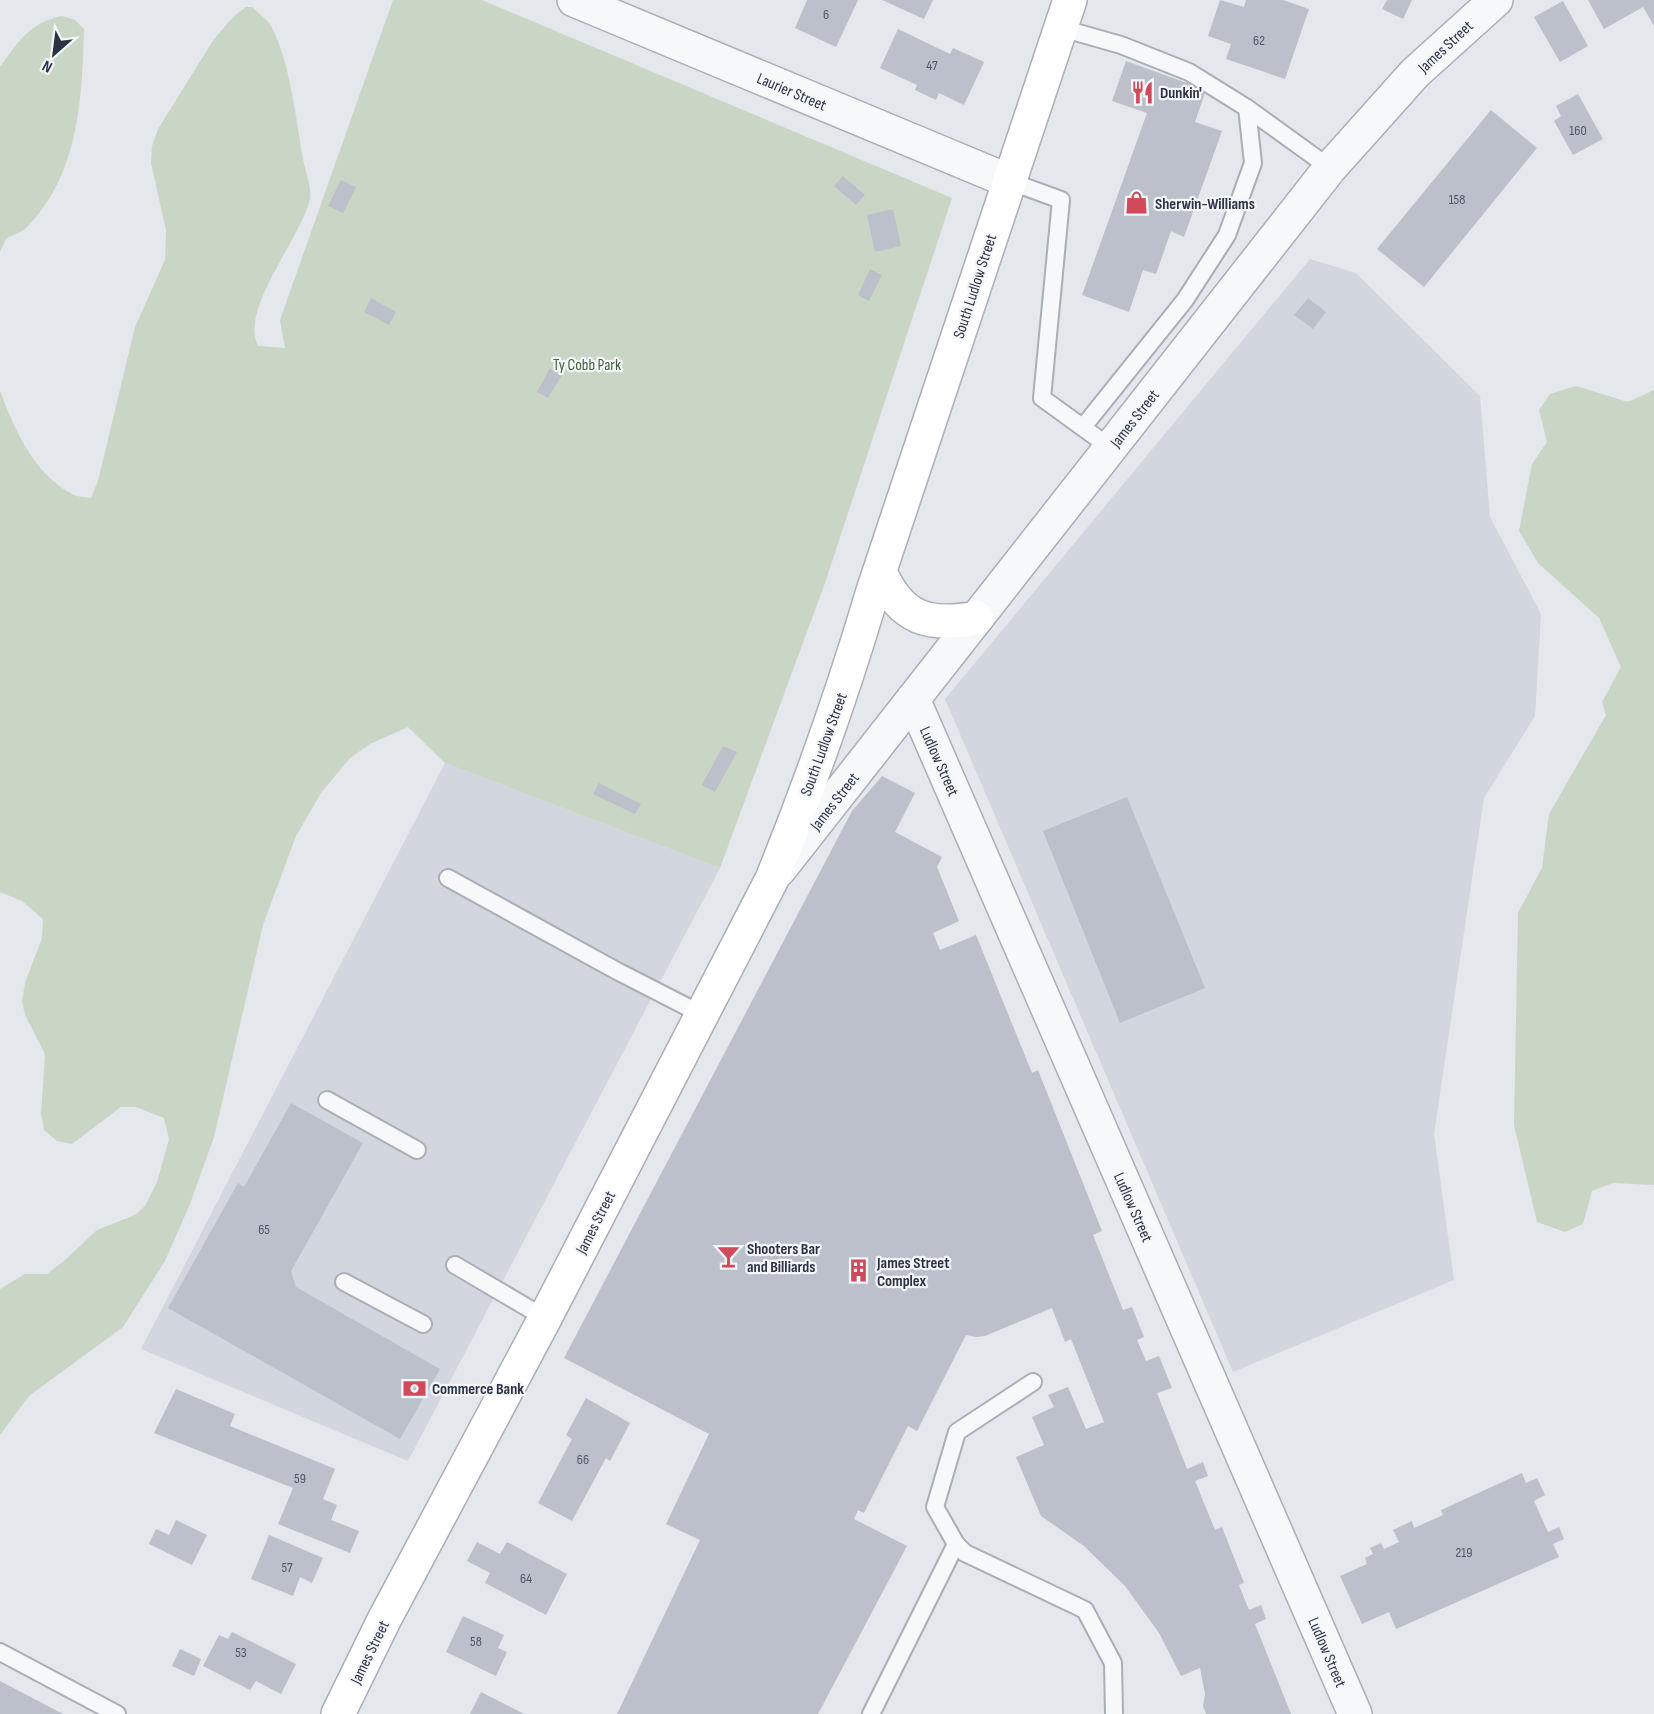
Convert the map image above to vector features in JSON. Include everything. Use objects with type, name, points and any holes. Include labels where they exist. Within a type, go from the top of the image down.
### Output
[{"type":"main road","name":"South Ludlow Street","points":[[772,879],[793,829],[849,671],[1065,14]]},
{"type":"main road","points":[[880,572],[895,599],[908,611],[926,619],[944,622],[977,618]]},
{"type":"main road","name":"James Street","points":[[338,1714],[384,1620],[545,1318],[772,879]]},
{"type":"street","name":"Laurier Street","points":[[574,0],[1009,181]]},
{"type":"street","name":"James Street","points":[[772,879],[1330,168],[1415,73],[1496,0]]},
{"type":"street","name":"Ludlow Street","points":[[913,699],[1355,1714]]},
{"type":"lane","points":[[1065,14],[1121,45],[1189,72],[1247,108],[1330,168]]},
{"type":"lane","points":[[1083,428],[1185,300],[1227,235],[1253,163],[1247,108]]},
{"type":"lane","points":[[1009,181],[1061,200],[1042,398],[1111,448]]},
{"type":"lane","points":[[448,878],[617,971],[703,1015]]},
{"type":"lane","points":[[327,1100],[417,1150]]},
{"type":"lane","points":[[455,1265],[545,1318]]},
{"type":"lane","points":[[344,1282],[423,1324]]},
{"type":"lane","points":[[1033,1382],[957,1432],[935,1507],[956,1544],[965,1553],[1085,1610],[1113,1663],[1114,1714]]},
{"type":"lane","points":[[871,1714],[956,1544]]},
{"type":"lane","points":[[0,1652],[117,1714]]},
{"type":"shaded area","points":[[1310,259],[1356,273],[1480,396],[1490,517],[1541,614],[1535,716],[1484,798],[1434,1134],[1454,1280],[1233,1372],[945,699]]},
{"type":"shaded area","points":[[445,763],[720,868],[408,1461],[141,1349]]},
{"type":"green space","name":"Ty Cobb Park","points":[[393,0],[482,0],[952,198],[825,583],[720,868],[445,763],[408,727],[370,744],[350,758],[321,793],[296,836],[263,925],[214,1137],[190,1204],[165,1261],[123,1327],[29,1396],[0,1435],[0,1289],[25,1274],[47,1274],[97,1230],[135,1215],[145,1206],[157,1182],[169,1139],[164,1118],[136,1107],[121,1107],[72,1144],[57,1141],[44,1130],[41,1114],[45,1054],[25,1015],[22,1001],[25,983],[42,938],[43,919],[22,901],[0,892],[0,391],[19,435],[46,475],[72,494],[91,498],[98,481],[135,327],[165,260],[166,230],[151,163],[152,146],[158,129],[214,39],[234,16],[246,7],[252,7],[267,21],[278,40],[292,91],[310,190],[310,199],[304,215],[264,294],[257,313],[254,331],[258,346],[285,348],[280,320]]},
{"type":"green space","points":[[62,16],[75,20],[84,29],[82,82],[74,135],[57,184],[44,207],[24,230],[6,239],[0,252],[0,67],[19,41],[33,28]]},
{"type":"green space","points":[[1576,386],[1628,402],[1654,390],[1654,1185],[1613,1183],[1592,1191],[1583,1224],[1565,1232],[1537,1222],[1514,1125],[1518,913],[1542,868],[1549,814],[1606,715],[1602,702],[1621,667],[1599,618],[1538,563],[1519,531],[1532,464],[1547,442],[1539,410],[1550,394]]},
{"type":"building","points":[[807,0],[858,0],[836,47],[795,28]]},
{"type":"building","points":[[882,0],[933,0],[924,19]]},
{"type":"building","points":[[1220,0],[1244,7],[1246,0],[1283,0],[1309,9],[1285,79],[1226,59],[1231,44],[1208,36]]},
{"type":"building","points":[[1387,0],[1412,0],[1403,19],[1382,9]]},
{"type":"building","points":[[1588,0],[1654,0],[1654,26],[1643,7],[1604,29]]},
{"type":"building","points":[[1563,1],[1588,46],[1560,62],[1534,17]]},
{"type":"building","points":[[898,29],[950,54],[953,48],[984,62],[964,105],[939,93],[936,100],[915,90],[917,85],[880,68]]},
{"type":"building","points":[[1126,61],[1206,90],[1195,122],[1222,131],[1184,237],[1171,231],[1156,274],[1143,270],[1129,312],[1082,295],[1147,113],[1112,101]]},
{"type":"building","points":[[1578,94],[1603,139],[1573,155],[1554,121],[1561,116],[1556,106]]},
{"type":"building","points":[[1491,110],[1537,148],[1424,287],[1377,249]]},
{"type":"building","points":[[843,176],[865,195],[856,205],[834,186]]},
{"type":"building","points":[[341,180],[356,187],[343,213],[328,206]]},
{"type":"building","points":[[893,209],[901,246],[875,252],[867,215]]},
{"type":"building","points":[[870,269],[882,275],[869,301],[858,295]]},
{"type":"building","points":[[371,298],[396,312],[389,325],[364,312]]},
{"type":"building","points":[[1308,298],[1326,312],[1313,329],[1294,315]]},
{"type":"building","points":[[550,368],[562,375],[548,398],[537,392]]},
{"type":"building","points":[[723,746],[737,752],[715,792],[702,785]]},
{"type":"building","name":"James Street Complex","points":[[882,776],[915,793],[895,832],[942,857],[937,867],[959,921],[933,933],[940,950],[976,935],[1032,1073],[1038,1070],[1102,1231],[1093,1235],[1123,1310],[1132,1307],[1144,1337],[1137,1340],[1146,1361],[1159,1356],[1172,1388],[1157,1393],[1187,1469],[1203,1462],[1208,1476],[1195,1481],[1215,1530],[1222,1527],[1244,1583],[1239,1585],[1249,1610],[1261,1605],[1266,1619],[1255,1624],[1291,1714],[1206,1714],[1203,1706],[1205,1694],[1200,1668],[1181,1676],[1159,1633],[1125,1586],[1084,1546],[1041,1516],[1016,1457],[1044,1445],[1032,1417],[1054,1407],[1048,1395],[1068,1387],[1086,1429],[1104,1422],[1071,1339],[1065,1342],[1052,1308],[985,1336],[966,1335],[917,1431],[908,1426],[864,1513],[858,1510],[854,1519],[907,1546],[818,1714],[617,1714],[700,1540],[666,1524],[709,1434],[564,1358],[852,811]]},
{"type":"building","points":[[599,783],[641,804],[635,814],[593,794]]},
{"type":"building","points":[[1127,797],[1205,988],[1120,1023],[1043,831]]},
{"type":"building","points":[[291,1103],[363,1143],[291,1271],[296,1287],[440,1369],[400,1439],[168,1308],[238,1183],[244,1187]]},
{"type":"building","points":[[176,1389],[235,1414],[230,1426],[335,1469],[323,1499],[337,1505],[331,1520],[359,1531],[350,1553],[278,1524],[293,1488],[154,1433]]},
{"type":"building","points":[[586,1398],[630,1423],[610,1461],[606,1458],[572,1521],[538,1503],[572,1439],[566,1435]]},
{"type":"building","points":[[1522,1473],[1526,1483],[1537,1478],[1545,1495],[1534,1501],[1548,1532],[1559,1527],[1564,1539],[1553,1544],[1559,1557],[1396,1629],[1389,1612],[1362,1624],[1340,1576],[1367,1564],[1365,1558],[1373,1554],[1370,1548],[1381,1543],[1384,1549],[1399,1542],[1393,1530],[1412,1521],[1414,1528],[1443,1515],[1441,1510]]},
{"type":"building","points":[[176,1520],[207,1535],[192,1565],[149,1544],[156,1529],[169,1535]]},
{"type":"building","points":[[269,1535],[323,1558],[312,1583],[300,1577],[293,1596],[251,1579]]},
{"type":"building","points":[[477,1542],[500,1554],[507,1542],[567,1574],[546,1615],[485,1583],[490,1573],[467,1561]]},
{"type":"building","points":[[463,1616],[504,1635],[498,1648],[507,1652],[496,1676],[446,1652]]},
{"type":"building","points":[[232,1632],[296,1664],[281,1694],[256,1681],[250,1690],[203,1666],[219,1635],[228,1639]]},
{"type":"building","points":[[180,1649],[201,1659],[194,1676],[172,1666]]},
{"type":"building","points":[[0,1681],[63,1714],[0,1714]]},
{"type":"building","points":[[481,1692],[524,1714],[470,1714]]},
{"type":"place","name":"Dunkin'","points":[[1142,92]]},
{"type":"place","name":"Sherwin-Williams","points":[[1137,203]]},
{"type":"place","name":"Shooters Bar and Billiards","points":[[729,1257]]},
{"type":"place","name":"James Street Complex","points":[[859,1271]]},
{"type":"place","name":"Commerce Bank","points":[[414,1388]]}]
